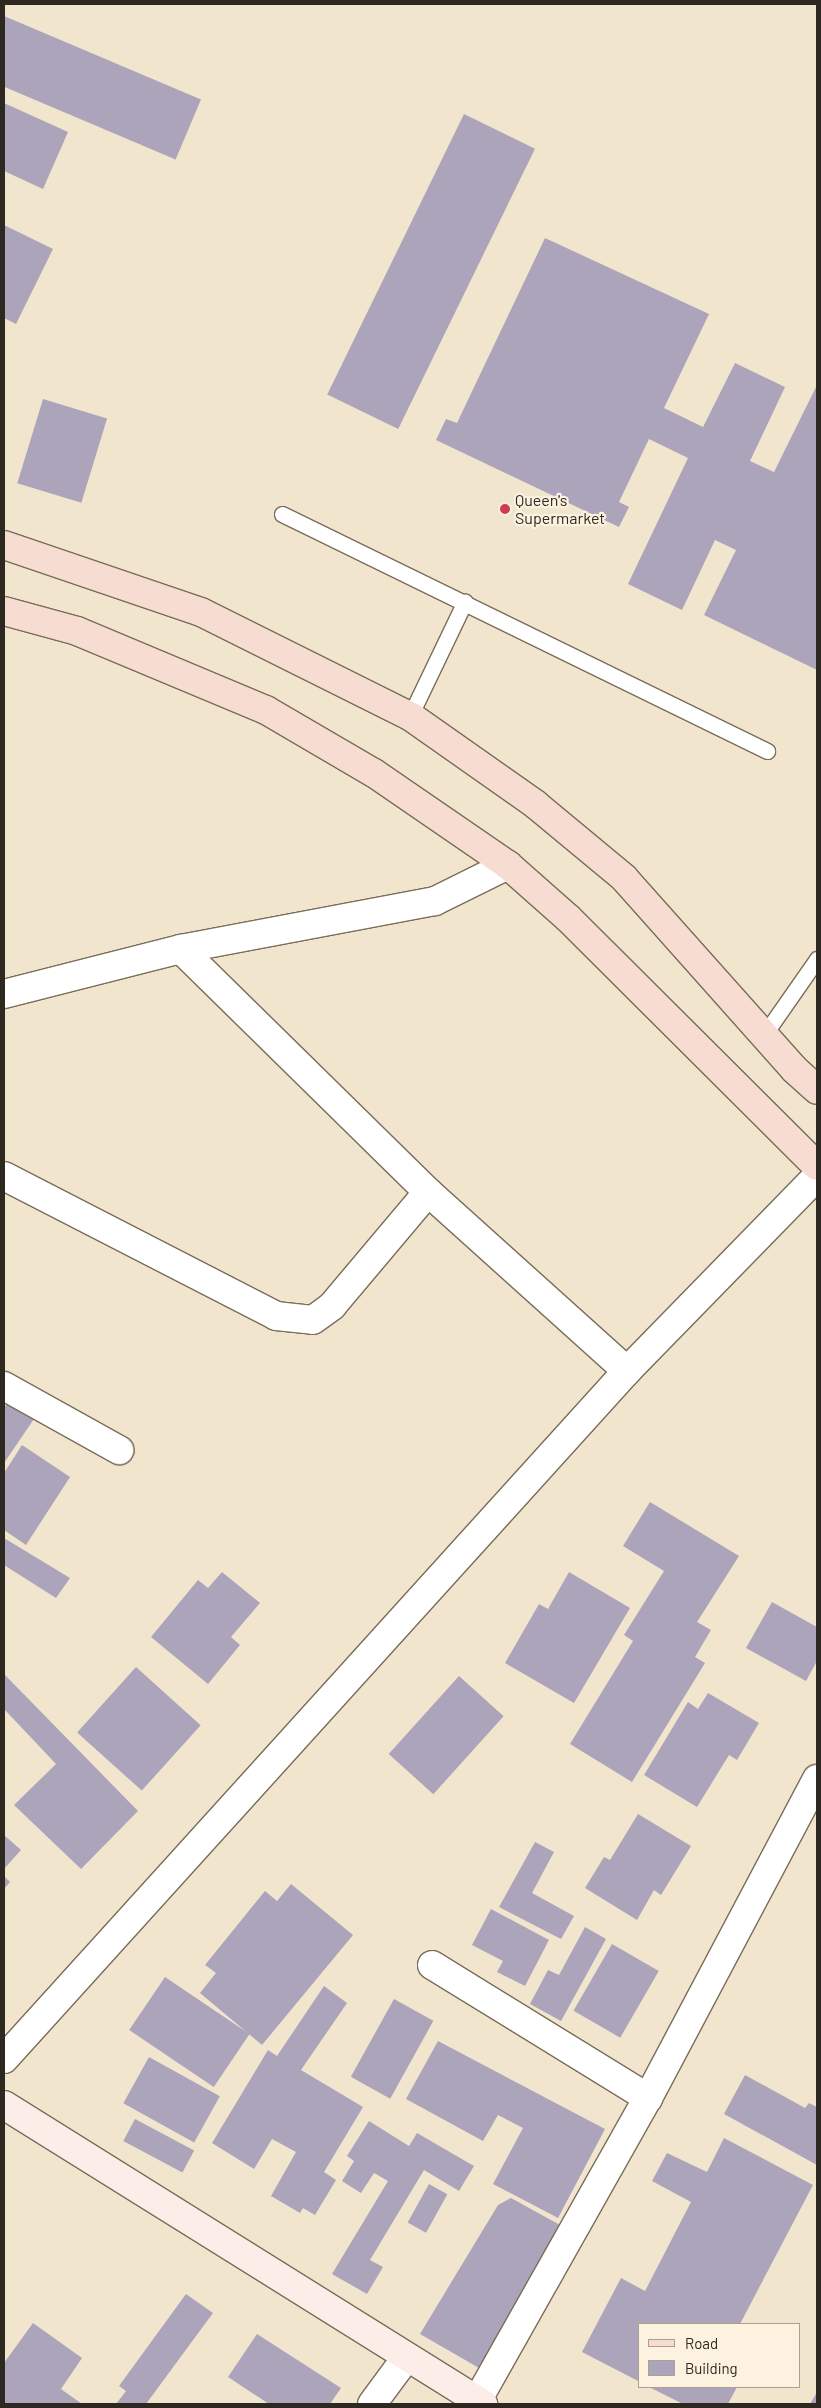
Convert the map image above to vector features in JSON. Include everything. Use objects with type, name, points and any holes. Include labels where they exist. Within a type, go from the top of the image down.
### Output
[{"type":"main road","points":[[4,545],[201,612],[410,716],[535,804],[624,878],[764,1035],[817,1090]]},
{"type":"main road","points":[[4,611],[77,631],[266,710],[374,773],[508,865],[575,924],[817,1166]]},
{"type":"street","points":[[4,994],[181,949],[434,901],[508,865]]},
{"type":"street","points":[[181,949],[428,1192],[627,1371]]},
{"type":"street","points":[[4,1176],[276,1316],[312,1320],[332,1306],[428,1192]]},
{"type":"street","points":[[4,2060],[627,1371],[817,1176]]},
{"type":"street","points":[[4,1386],[118,1450]]},
{"type":"street","points":[[4,2105],[406,2358],[480,2402],[648,2098],[817,1779]]},
{"type":"street","points":[[432,1965],[648,2098]]},
{"type":"street","points":[[372,2404],[406,2358]]},
{"type":"lane","points":[[282,514],[465,601],[767,751]]},
{"type":"lane","points":[[410,716],[465,601]]},
{"type":"lane","points":[[764,1035],[817,959]]},
{"type":"building","points":[[4,16],[201,100],[176,159],[4,87]]},
{"type":"building","points":[[4,103],[68,132],[43,189],[4,171]]},
{"type":"building","points":[[464,114],[535,149],[398,429],[327,394]]},
{"type":"building","points":[[4,225],[53,249],[16,324],[4,318]]},
{"type":"building","points":[[545,238],[709,314],[664,408],[703,427],[735,363],[785,387],[750,461],[774,472],[817,385],[817,670],[704,615],[736,550],[715,540],[682,610],[628,584],[688,458],[649,439],[619,502],[629,507],[619,527],[436,440],[446,419],[457,423]]},
{"type":"building","points":[[43,399],[107,419],[81,503],[17,483]]},
{"type":"building","points":[[8,1402],[34,1419],[4,1463],[4,1408]]},
{"type":"building","points":[[22,1445],[70,1477],[26,1545],[4,1530],[4,1473]]},
{"type":"building","points":[[650,1502],[739,1556],[697,1622],[711,1630],[695,1657],[705,1663],[632,1782],[570,1744],[633,1641],[624,1635],[664,1571],[623,1546]]},
{"type":"building","points":[[4,1538],[70,1578],[56,1598],[4,1565]]},
{"type":"building","points":[[222,1572],[260,1603],[231,1637],[240,1645],[208,1684],[151,1637],[198,1580],[208,1588]]},
{"type":"building","points":[[569,1572],[630,1608],[574,1703],[505,1663],[539,1604],[548,1609]]},
{"type":"building","points":[[772,1602],[817,1627],[817,1661],[806,1681],[746,1648]]},
{"type":"building","points":[[136,1667],[201,1725],[142,1791],[77,1732]]},
{"type":"building","points":[[4,1674],[138,1811],[81,1869],[14,1805],[56,1764],[4,1709]]},
{"type":"building","points":[[459,1676],[504,1716],[433,1794],[389,1754]]},
{"type":"building","points":[[708,1693],[759,1723],[737,1760],[729,1755],[697,1807],[644,1775],[688,1702],[698,1709]]},
{"type":"building","points":[[638,1814],[691,1846],[661,1895],[654,1890],[637,1920],[585,1888],[604,1857],[610,1860]]},
{"type":"building","points":[[4,1835],[21,1850],[4,1869]]},
{"type":"building","points":[[535,1842],[554,1852],[532,1893],[574,1916],[561,1939],[499,1907]]},
{"type":"building","points":[[4,1876],[10,1882],[4,1889]]},
{"type":"building","points":[[291,1884],[353,1935],[262,2045],[200,1993],[216,1973],[205,1965],[265,1891],[277,1901]]},
{"type":"building","points":[[491,1909],[549,1940],[525,1986],[497,1972],[503,1961],[472,1945]]},
{"type":"building","points":[[585,1927],[606,1939],[561,2021],[530,2004],[548,1970],[559,1975]]},
{"type":"building","points":[[612,1944],[659,1971],[620,2038],[573,2011]]},
{"type":"building","points":[[165,1977],[250,2034],[214,2087],[129,2030]]},
{"type":"building","points":[[324,1986],[347,2003],[301,2070],[363,2107],[324,2172],[336,2180],[315,2215],[303,2208],[300,2213],[271,2196],[296,2152],[272,2139],[254,2169],[212,2143],[268,2050],[277,2056]]},
{"type":"building","points":[[394,1999],[433,2021],[390,2099],[351,2077]]},
{"type":"building","points":[[438,2041],[605,2129],[558,2218],[493,2184],[523,2128],[498,2115],[483,2141],[406,2099]]},
{"type":"building","points":[[149,2057],[220,2096],[194,2143],[123,2103]]},
{"type":"building","points":[[745,2075],[805,2108],[809,2103],[817,2107],[817,2165],[724,2114]]},
{"type":"building","points":[[135,2119],[194,2150],[182,2173],[123,2141]]},
{"type":"building","points":[[369,2121],[409,2146],[417,2133],[474,2166],[459,2191],[424,2170],[370,2260],[383,2267],[367,2294],[332,2274],[388,2181],[374,2173],[361,2193],[342,2181],[354,2161],[347,2156]]},
{"type":"building","points":[[724,2138],[813,2185],[741,2323],[638,2323],[638,2381],[582,2352],[621,2278],[645,2291],[691,2202],[652,2181],[667,2153],[707,2172]]},
{"type":"building","points":[[429,2184],[447,2194],[426,2233],[408,2222]]},
{"type":"building","points":[[511,2198],[560,2225],[479,2368],[420,2334],[498,2205]]},
{"type":"building","points":[[186,2294],[213,2313],[146,2404],[116,2404],[126,2391],[119,2386]]},
{"type":"building","points":[[33,2323],[82,2358],[61,2389],[82,2404],[4,2404],[4,2363]]},
{"type":"building","points":[[257,2334],[341,2388],[330,2404],[269,2404],[228,2377]]},
{"type":"building","points":[[651,2388],[736,2388],[728,2404],[683,2404]]},
{"type":"building","points":[[817,2392],[817,2404],[810,2404]]},
{"type":"place","name":"Queen's Supermarket","points":[[505,509]]}]
